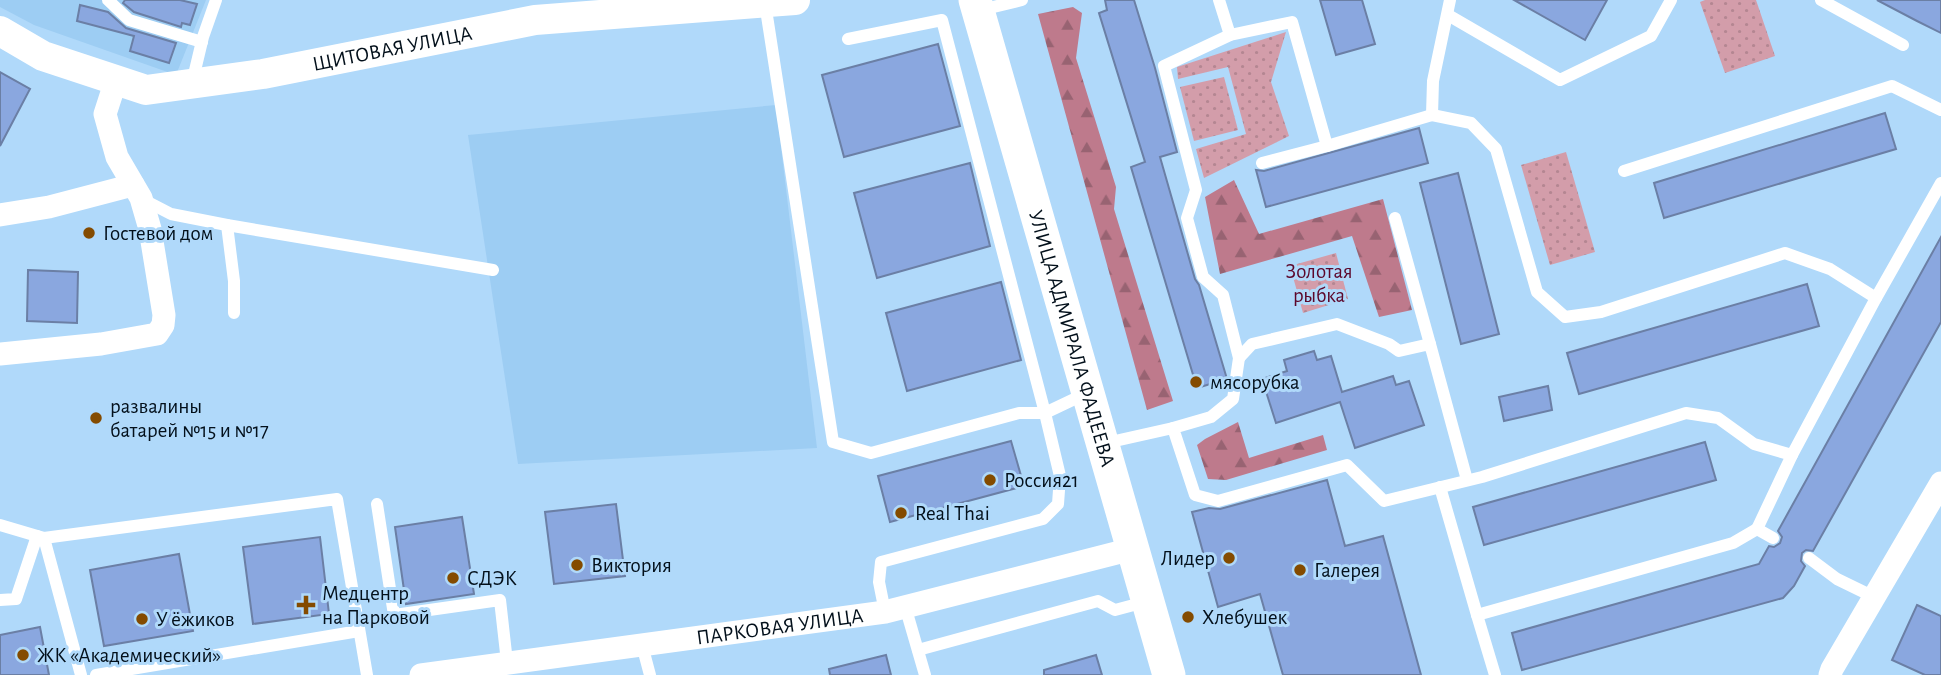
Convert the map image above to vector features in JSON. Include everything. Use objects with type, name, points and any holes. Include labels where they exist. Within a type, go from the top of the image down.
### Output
[{"type":"main road","name":"УЛИЦА АДМИРАЛА ФАДЕЕВА","points":[[976,6],[1169,675]]},
{"type":"street","name":"ЩИТОВАЯ УЛИЦА","points":[[0,31],[43,56],[146,90],[264,74],[535,20],[795,0]]},
{"type":"street","points":[[0,354],[101,344],[157,334],[163,325],[164,314],[150,229],[137,191],[117,157],[105,114],[116,80]]},
{"type":"street","points":[[0,215],[137,191]]},
{"type":"street","points":[[1826,673],[1874,597],[1934,512],[1941,483]]},
{"type":"street","name":"ПАРКОВАЯ УЛИЦА","points":[[421,675],[895,609],[1132,549]]},
{"type":"lane","points":[[108,0],[129,20],[202,42]]},
{"type":"lane","points":[[192,83],[216,0]]},
{"type":"lane","points":[[976,6],[1022,0]]},
{"type":"lane","points":[[1219,0],[1230,35]]},
{"type":"lane","points":[[1432,115],[1433,80],[1450,0]]},
{"type":"lane","points":[[1448,15],[1560,80],[1651,36],[1671,0]]},
{"type":"lane","points":[[1821,0],[1903,46]]},
{"type":"lane","points":[[765,2],[833,442],[871,453],[1019,413],[1045,413],[1089,393]]},
{"type":"lane","points":[[848,39],[942,20],[1060,476],[1058,504],[1044,519],[881,562],[878,582],[918,650],[925,675]]},
{"type":"lane","points":[[1103,444],[1211,417],[1233,399],[1239,358],[1223,295],[1203,277],[1187,218],[1196,190],[1164,66],[1230,35],[1292,22],[1326,146]]},
{"type":"lane","points":[[1624,171],[1892,86],[1941,110]]},
{"type":"lane","points":[[1262,163],[1432,115],[1471,123],[1496,149],[1537,292],[1565,317],[1601,312],[1784,253],[1830,269],[1876,298]]},
{"type":"lane","points":[[1477,615],[1733,543],[1757,529],[1792,455],[1941,183]]},
{"type":"lane","points":[[137,191],[171,214],[494,270]]},
{"type":"lane","points":[[1395,218],[1467,480]]},
{"type":"lane","points":[[227,225],[234,281],[234,313]]},
{"type":"lane","points":[[1239,358],[1252,344],[1337,324],[1399,351],[1430,344]]},
{"type":"lane","points":[[1173,428],[1195,495],[1218,501],[1347,465],[1384,501],[1467,480],[1686,413],[1718,418],[1754,444],[1792,455]]},
{"type":"lane","points":[[1440,487],[1495,675]]},
{"type":"lane","points":[[0,525],[40,537],[337,499],[367,675]]},
{"type":"lane","points":[[377,504],[394,615],[500,600],[508,662]]},
{"type":"lane","points":[[1757,529],[1773,538]]},
{"type":"lane","points":[[0,600],[16,599],[40,537]]},
{"type":"lane","points":[[40,537],[81,675]]},
{"type":"lane","points":[[1809,558],[1837,579],[1874,597]]},
{"type":"lane","points":[[918,650],[1098,601],[1115,610],[1147,601]]},
{"type":"lane","points":[[96,675],[359,631]]},
{"type":"lane","points":[[642,645],[650,675]]},
{"type":"shaded area","points":[[0,0],[206,0],[176,75],[34,25],[0,7]]},
{"type":"shaded area","points":[[776,105],[817,448],[518,464],[468,135]]},
{"type":"green space","points":[[1756,0],[1775,56],[1725,73],[1700,2]]},
{"type":"green space","points":[[1073,7],[1082,13],[1076,58],[1116,187],[1114,209],[1173,401],[1147,410],[1038,14]]},
{"type":"green space","points":[[1286,32],[1271,82],[1289,136],[1204,178],[1196,149],[1246,134],[1228,67],[1178,79],[1177,67]]},
{"type":"green space","points":[[1224,77],[1238,130],[1194,141],[1180,87]]},
{"type":"green space","points":[[1566,152],[1595,252],[1550,265],[1521,165]]},
{"type":"green space","points":[[1234,180],[1259,234],[1383,199],[1412,310],[1379,317],[1352,236],[1220,274],[1205,197]]},
{"type":"green space","name":"Золотая рыбка","points":[[1336,253],[1348,299],[1303,313],[1290,266]]},
{"type":"green space","points":[[1238,422],[1249,458],[1323,435],[1327,450],[1226,480],[1208,479],[1197,445]]},
{"type":"building","points":[[125,0],[180,0],[197,4],[190,25],[182,23],[181,27],[134,12],[123,3]]},
{"type":"building","points":[[1105,0],[1134,0],[1177,152],[1160,157],[1227,379],[1197,388],[1131,167],[1145,162],[1099,13],[1107,10]]},
{"type":"building","points":[[1320,0],[1362,0],[1375,44],[1336,55]]},
{"type":"building","points":[[1514,0],[1607,0],[1585,40]]},
{"type":"building","points":[[1877,0],[1941,0],[1941,33],[1917,21]]},
{"type":"building","points":[[80,5],[108,12],[126,28],[176,43],[169,63],[130,51],[134,36],[77,21]]},
{"type":"building","points":[[938,44],[960,126],[844,157],[822,75]]},
{"type":"building","points":[[0,72],[30,89],[0,146]]},
{"type":"building","points":[[1885,113],[1896,149],[1664,218],[1654,183]]},
{"type":"building","points":[[1419,128],[1428,163],[1266,207],[1256,170],[1264,171]]},
{"type":"building","points":[[970,163],[990,246],[877,278],[854,193]]},
{"type":"building","points":[[1458,173],[1499,334],[1461,344],[1420,183]]},
{"type":"building","points":[[1941,237],[1941,322],[1813,551],[1806,550],[1802,553],[1801,561],[1805,566],[1794,586],[1783,598],[1522,670],[1512,633],[1759,564],[1769,546],[1774,547],[1780,543],[1782,537],[1778,531]]},
{"type":"building","points":[[28,270],[78,272],[77,323],[27,321]]},
{"type":"building","points":[[1001,282],[1021,360],[907,391],[886,313]]},
{"type":"building","points":[[1807,284],[1819,326],[1579,394],[1567,353]]},
{"type":"building","points":[[1314,351],[1317,360],[1331,356],[1342,392],[1393,376],[1396,385],[1409,381],[1424,425],[1355,448],[1340,402],[1276,423],[1262,379],[1287,371],[1284,360]]},
{"type":"building","points":[[1548,386],[1552,410],[1504,421],[1499,397]]},
{"type":"building","points":[[1011,441],[1024,486],[890,522],[878,476]]},
{"type":"building","points":[[1705,442],[1716,480],[1484,545],[1473,507]]},
{"type":"building","name":"Галерея","points":[[1327,480],[1345,546],[1383,536],[1421,675],[1283,675],[1260,594],[1218,607],[1192,512],[1209,508],[1220,509]]},
{"type":"building","points":[[616,504],[625,576],[554,584],[545,512]]},
{"type":"building","points":[[462,517],[474,594],[406,604],[395,527]]},
{"type":"building","points":[[320,537],[329,614],[253,624],[243,547]]},
{"type":"building","points":[[179,554],[193,631],[104,646],[90,570]]},
{"type":"building","points":[[1917,605],[1941,616],[1941,675],[1925,675],[1892,660]]},
{"type":"building","name":"ЖК «Академический»","points":[[40,627],[49,675],[0,675],[0,635]]},
{"type":"building","points":[[886,655],[891,675],[830,675],[829,669]]},
{"type":"building","points":[[1096,655],[1102,675],[1044,675],[1044,670]]},
{"type":"place","name":"Гостевой дом","points":[[89,233]]},
{"type":"place","name":"мясорубка","points":[[1196,382]]},
{"type":"place","name":"развалины батарей №15 и №17","points":[[96,418]]},
{"type":"place","name":"Россия21","points":[[990,480]]},
{"type":"place","name":"Real Thai","points":[[901,513]]},
{"type":"place","name":"Лидер","points":[[1229,558]]},
{"type":"place","name":"Виктория","points":[[577,565]]},
{"type":"place","name":"Галерея","points":[[1300,570]]},
{"type":"place","name":"СДЭК","points":[[453,578]]},
{"type":"place","name":"Медцентр на Парковой","points":[[306,605]]},
{"type":"place","name":"Хлебушек","points":[[1188,617]]},
{"type":"place","name":"У ёжиков","points":[[142,619]]},
{"type":"place","name":"ЖК «Академический»","points":[[23,655]]}]
